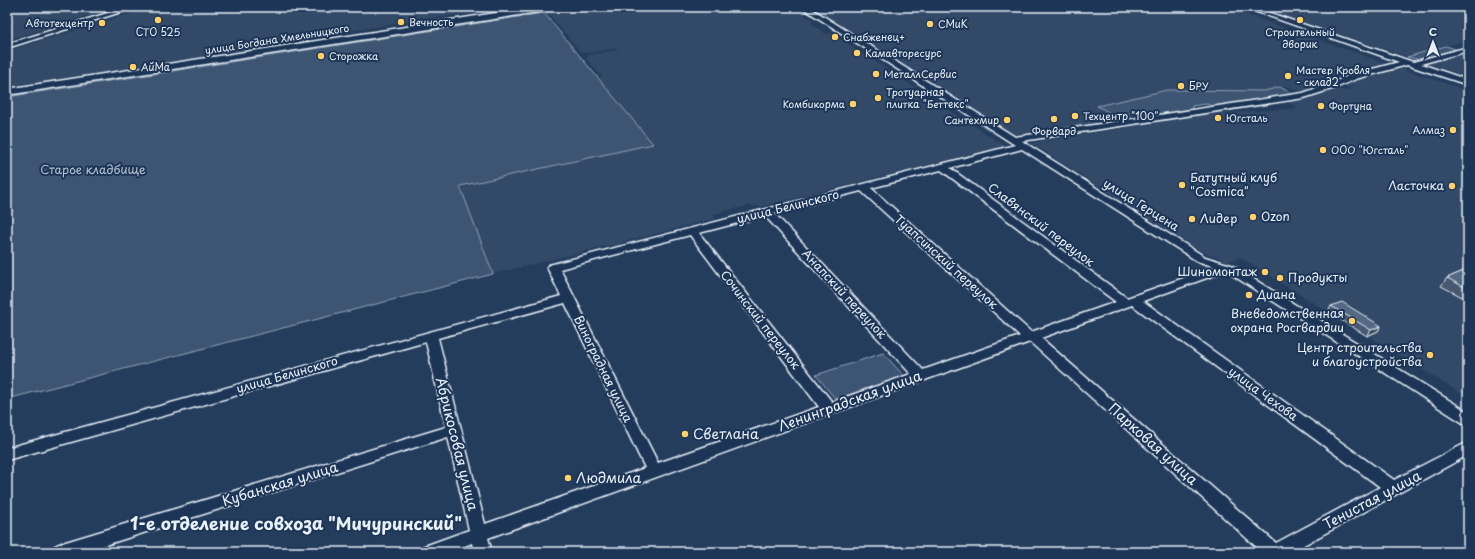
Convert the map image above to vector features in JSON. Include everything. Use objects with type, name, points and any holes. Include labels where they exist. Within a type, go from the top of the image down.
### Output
[{"type":"main road","name":"улица Богдана Хмельницкого","points":[[7,92],[551,7]]},
{"type":"street","points":[[7,46],[134,7]]},
{"type":"street","name":"улица Герцена","points":[[804,7],[1201,259],[1226,267],[1468,419]]},
{"type":"street","points":[[1246,7],[1468,83]]},
{"type":"street","points":[[1014,140],[1304,95],[1335,86],[1353,77],[1468,49]]},
{"type":"street","name":"улица Белинского","points":[[553,267],[1023,146]]},
{"type":"street","name":"Славянский переулок","points":[[942,167],[1129,302]]},
{"type":"street","name":"Туапсинский переулок","points":[[863,187],[1030,337]]},
{"type":"street","name":"Анапский переулок","points":[[767,212],[921,376]]},
{"type":"street","name":"Сочинский переулок","points":[[692,231],[829,409]]},
{"type":"street","points":[[1201,259],[1206,274]]},
{"type":"street","name":"Виноградная улица","points":[[553,267],[654,471]]},
{"type":"street","name":"Ленинградская улица","points":[[428,552],[1226,267]]},
{"type":"street","name":"улица Белинского","points":[[7,454],[568,298]]},
{"type":"street","name":"улица Чехова","points":[[1129,302],[1393,488]]},
{"type":"street","name":"Абрикосовая улица","points":[[431,335],[483,552]]},
{"type":"street","name":"Парковая улица","points":[[1030,337],[1275,552]]},
{"type":"street","name":"Кубанская улица","points":[[59,552],[454,430]]},
{"type":"street","name":"Тенистая улица","points":[[1275,552],[1468,448]]},
{"type":"shaded area","points":[[7,7],[65,8],[118,7],[7,40]]},
{"type":"shaded area","points":[[152,7],[475,7],[482,11],[261,44],[262,47],[251,51],[7,88],[7,51]]},
{"type":"shaded area","points":[[574,7],[791,7],[813,20],[811,23],[826,34],[831,33],[1005,146],[760,207],[751,205],[714,214],[713,215],[716,218],[620,243],[621,245],[613,247],[611,245],[493,274],[460,186],[652,144],[598,78],[602,77],[586,58],[590,55],[618,50],[616,48],[587,53],[581,52],[546,11]]},
{"type":"shaded area","points":[[808,7],[1225,7],[1388,64],[1321,81],[1328,86],[1302,92],[1286,86],[1264,91],[1167,90],[1097,106],[1122,120],[1013,136],[870,46],[873,44],[852,31],[848,32]]},
{"type":"shaded area","points":[[1259,7],[1468,7],[1468,40],[1407,57]]},
{"type":"shaded area","points":[[1468,51],[1468,77],[1426,63]]},
{"type":"shaded area","points":[[1397,67],[1468,91],[1468,398],[1346,322],[1340,321],[1341,320],[1240,257],[1226,262],[1218,257],[1202,252],[1031,143],[1200,115],[1300,108],[1284,101],[1313,96],[1337,89],[1345,91],[1351,89],[1343,86],[1352,80]]},
{"type":"green space","name":"Старое кладбище","points":[[544,13],[653,144],[460,186],[493,274],[7,399],[7,97]]},
{"type":"green space","points":[[1446,46],[1458,50],[1420,60],[1407,57]]},
{"type":"green space","points":[[1280,87],[1293,94],[1215,106],[1205,104],[1192,106],[1192,109],[1157,114],[1143,111],[1116,116],[1097,106],[1167,90],[1264,91]]},
{"type":"green space","points":[[883,353],[905,377],[837,401],[816,375]]},
{"type":"building","points":[[1468,269],[1468,289],[1447,278]]},
{"type":"building","points":[[1342,302],[1381,326],[1371,330],[1331,306]]},
{"type":"place","name":"СТО 525","points":[[158,20]]},
{"type":"place","name":"Строительный дворик","points":[[1300,20]]},
{"type":"place","name":"Вечность","points":[[401,22]]},
{"type":"place","name":"Автотехцентр","points":[[102,23]]},
{"type":"place","name":"СМиК","points":[[930,24]]},
{"type":"place","name":"Снабженец+","points":[[835,37]]},
{"type":"place","name":"Камавторесурс","points":[[857,53]]},
{"type":"place","name":"Сторожка","points":[[321,56]]},
{"type":"place","name":"АйМа","points":[[133,67]]},
{"type":"place","name":"МеталлСервис","points":[[876,74]]},
{"type":"place","name":"Мастер Кровля - склад2","points":[[1288,76]]},
{"type":"place","name":"БРУ","points":[[1181,86]]},
{"type":"place","name":"Тротуарная плитка \"Беттекс\"","points":[[878,98]]},
{"type":"place","name":"Комбикорма","points":[[853,104]]},
{"type":"place","name":"Фортуна","points":[[1321,106]]},
{"type":"place","name":"Техцентр \"100\"","points":[[1075,116]]},
{"type":"place","name":"Югсталь","points":[[1218,118]]},
{"type":"place","name":"Форвард","points":[[1054,119]]},
{"type":"place","name":"Сантехмир","points":[[1007,120]]},
{"type":"place","name":"Алмаз","points":[[1453,130]]},
{"type":"place","name":"ООО \"Югсталь\"","points":[[1323,150]]},
{"type":"place","name":"Батутный клуб \"Cosmica\"","points":[[1182,185]]},
{"type":"place","name":"Ласточка","points":[[1452,186]]},
{"type":"place","name":"Ozon","points":[[1253,217]]},
{"type":"place","name":"Лидер","points":[[1192,219]]},
{"type":"place","name":"Шиномонтаж","points":[[1265,272]]},
{"type":"place","name":"Продукты","points":[[1280,278]]},
{"type":"place","name":"Диана","points":[[1249,295]]},
{"type":"place","name":"Вневедомственная охрана Росгвардии","points":[[1352,321]]},
{"type":"place","name":"Центр строительства и благоустройства","points":[[1430,355]]},
{"type":"place","name":"Светлана","points":[[685,434]]},
{"type":"place","name":"Людмила","points":[[568,478]]},
{"type":"district","name":"1-е отделение совхоза \"Мичуринский\"","points":[[296,524]]}]
